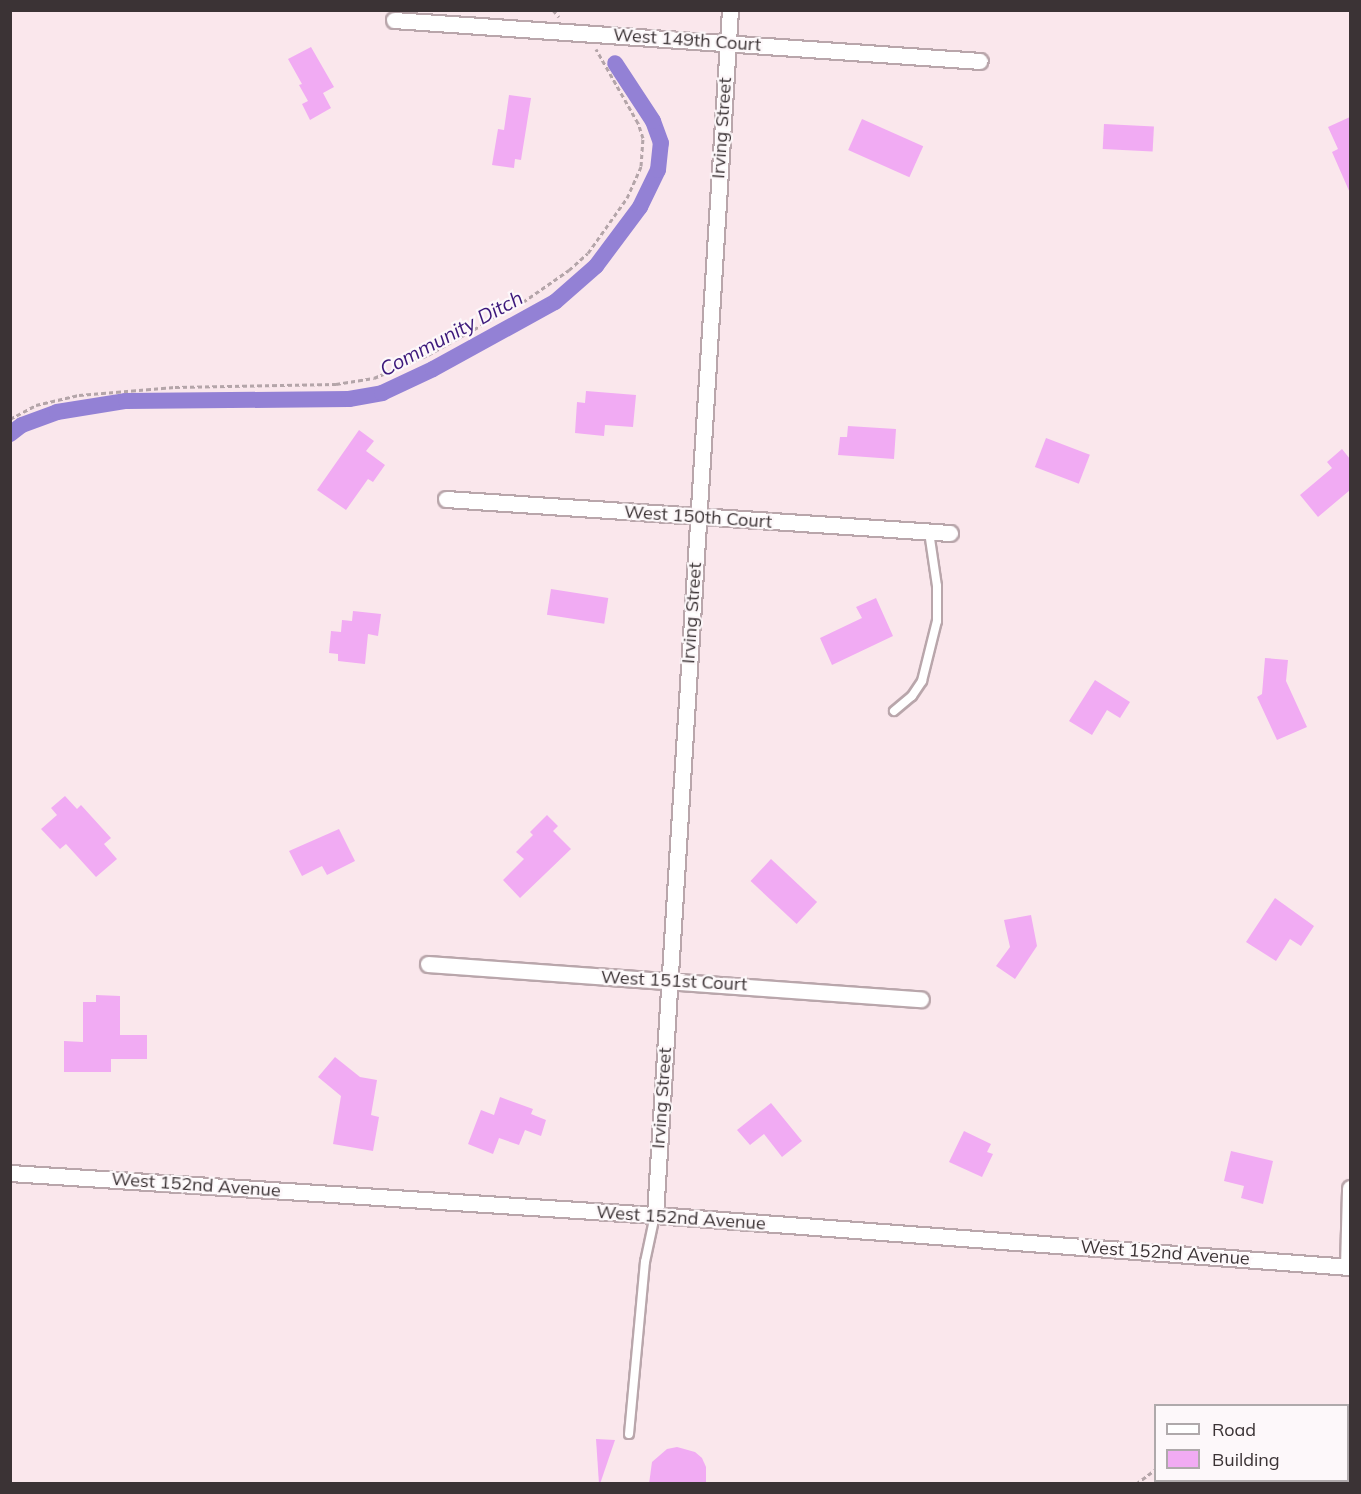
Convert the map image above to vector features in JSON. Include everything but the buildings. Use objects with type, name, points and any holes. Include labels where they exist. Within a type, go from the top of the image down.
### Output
[{"type":"street","name":"Irving Street","points":[[655,1215],[730,10]]},
{"type":"street","name":"West 149th Court","points":[[394,20],[980,61]]},
{"type":"street","name":"West 150th Court","points":[[446,499],[950,533]]},
{"type":"street","name":"West 151st Court","points":[[428,964],[921,999]]},
{"type":"street","name":"West 152nd Avenue","points":[[10,1173],[655,1215],[1349,1267]]},
{"type":"street","points":[[1349,1267],[1350,1188]]},
{"type":"lane","points":[[894,711],[912,696],[922,681],[934,632],[937,586],[929,532]]},
{"type":"lane","points":[[629,1434],[646,1254],[655,1215]]},
{"type":"path","points":[[10,419],[36,405],[79,395],[175,387],[336,384],[374,378],[428,355],[547,287],[570,270],[606,230],[635,182],[643,138],[638,123],[599,51],[573,32],[553,10]]},
{"type":"path","points":[[1136,1484],[1154,1470]]},
{"type":"waterway","name":"Community Ditch","points":[[10,434],[22,425],[57,412],[126,401],[349,399],[382,393],[433,369],[555,302],[596,266],[640,207],[658,170],[661,143],[653,121],[615,63]]}]
